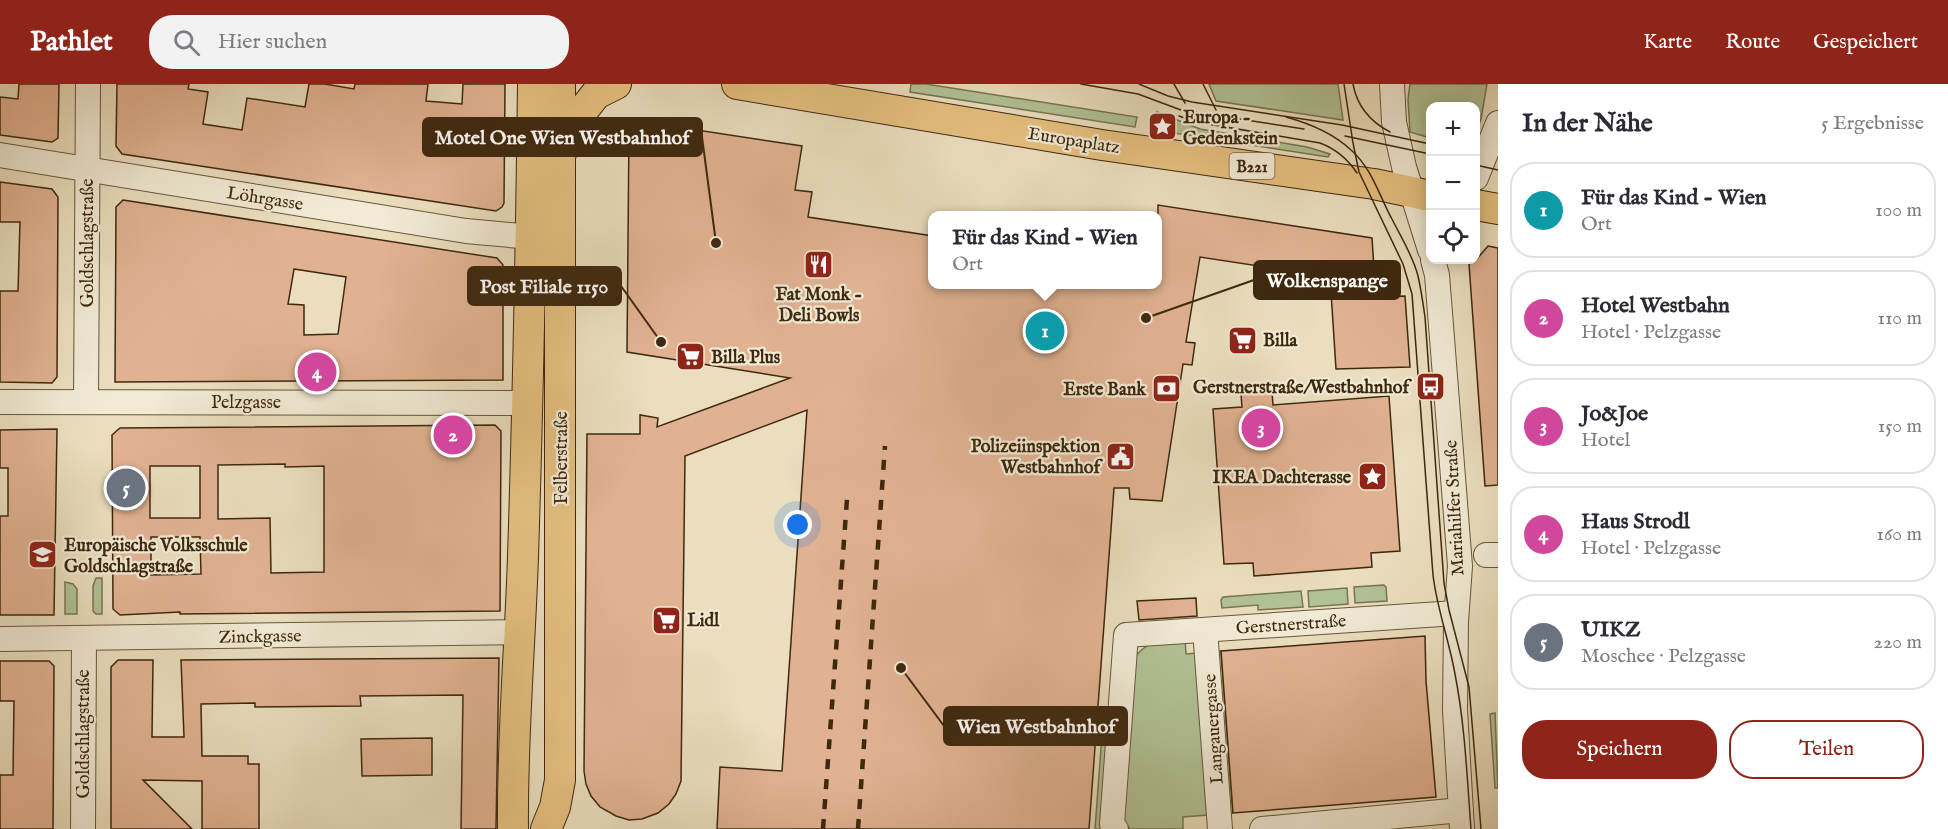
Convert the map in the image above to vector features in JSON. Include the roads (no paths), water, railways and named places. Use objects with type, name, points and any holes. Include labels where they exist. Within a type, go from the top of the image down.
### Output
[{"type":"main road","name":"Felberstraße","points":[[513,829],[512,762],[520,632],[528,403],[533,84]]},
{"type":"main road","name":"Felberstraße","points":[[546,829],[555,807],[560,780],[560,84]]},
{"type":"main road","points":[[561,154],[581,113],[596,94],[616,84]]},
{"type":"main road","name":"Europaplatz","points":[[737,84],[1079,141],[1363,182],[1421,194]]},
{"type":"main road","points":[[1480,206],[1498,209]]},
{"type":"street","name":"Goldschlagstraße","points":[[86,401],[88,84]]},
{"type":"street","points":[[1392,84],[1394,122],[1421,194],[1426,222]]},
{"type":"street","points":[[1480,168],[1498,123]]},
{"type":"street","name":"Löhrgasse","points":[[0,155],[466,231],[531,237]]},
{"type":"street","name":"Mariahilfer Straße","points":[[1434,264],[1438,286],[1460,566],[1456,613],[1455,710],[1462,819]]},
{"type":"street","name":"Pelzgasse","points":[[0,402],[528,403]]},
{"type":"street","name":"Gerstnerstraße","points":[[1116,829],[1112,824],[1126,635],[1456,613]]},
{"type":"street","name":"Langauergasse","points":[[1205,630],[1220,829]]},
{"type":"street","name":"Zinckgasse","points":[[0,639],[520,632]]},
{"type":"street","name":"Goldschlagstraße","points":[[83,829],[84,638]]},
{"type":"street","points":[[1262,829],[1462,819]]},
{"type":"tram line","points":[[1081,84],[1138,94],[1181,110],[1304,129]]},
{"type":"tram line","points":[[1139,84],[1168,96],[1192,102],[1342,125],[1426,143]]},
{"type":"tram line","points":[[1174,84],[1185,103]]},
{"type":"tram line","points":[[1203,84],[1216,110]]},
{"type":"tram line","points":[[1344,84],[1359,172],[1403,264],[1412,294],[1433,575],[1461,712],[1471,829]]},
{"type":"tram line","points":[[1353,84],[1361,106],[1377,123],[1390,132]]},
{"type":"tram line","points":[[1179,116],[1196,122],[1320,143],[1341,155],[1357,173]]},
{"type":"tram line","points":[[1286,117],[1329,134],[1344,144],[1365,165],[1410,255],[1418,276],[1425,317],[1444,583],[1469,687],[1481,829]]},
{"type":"tram line","points":[[1345,136],[1426,153]]},
{"type":"tram line","points":[[1480,166],[1498,170]]},
{"type":"railway","points":[[858,829],[885,446]]},
{"type":"railway","points":[[823,829],[847,499]]},
{"type":"place","name":"Europa - Gedenkstein","points":[[1162,127]]},
{"type":"place","name":"Motel One Wien Westbahnhof","points":[[716,243]]},
{"type":"place","name":"Fat Monk - Deli Bowls","points":[[819,265]]},
{"type":"place","name":"Wolkenspange","points":[[1146,318]]},
{"type":"place","name":"Für das Kind - Wien","points":[[1045,331]]},
{"type":"place","name":"Billa","points":[[1242,340]]},
{"type":"place","name":"Post Filiale 1150","points":[[661,342]]},
{"type":"place","name":"Billa Plus","points":[[690,357]]},
{"type":"place","name":"Haus Strodl","points":[[317,372]]},
{"type":"place","name":"Gerstnerstraße/Westbahnhof","points":[[1430,387]]},
{"type":"place","name":"Erste Bank","points":[[1167,389]]},
{"type":"place","name":"Jo&Joe","points":[[1261,428]]},
{"type":"place","name":"Hotel Westbahn","points":[[453,435]]},
{"type":"place","name":"Polizeiinspektion Westbahnhof","points":[[1121,456]]},
{"type":"place","name":"IKEA Dachterasse","points":[[1372,477]]},
{"type":"place","name":"UIKZ","points":[[126,488]]},
{"type":"place","name":"Europäische Volksschule Goldschlagstraße","points":[[43,555]]},
{"type":"place","name":"Lidl","points":[[666,620]]},
{"type":"place","name":"Wien Westbahnhof","points":[[901,668]]}]
